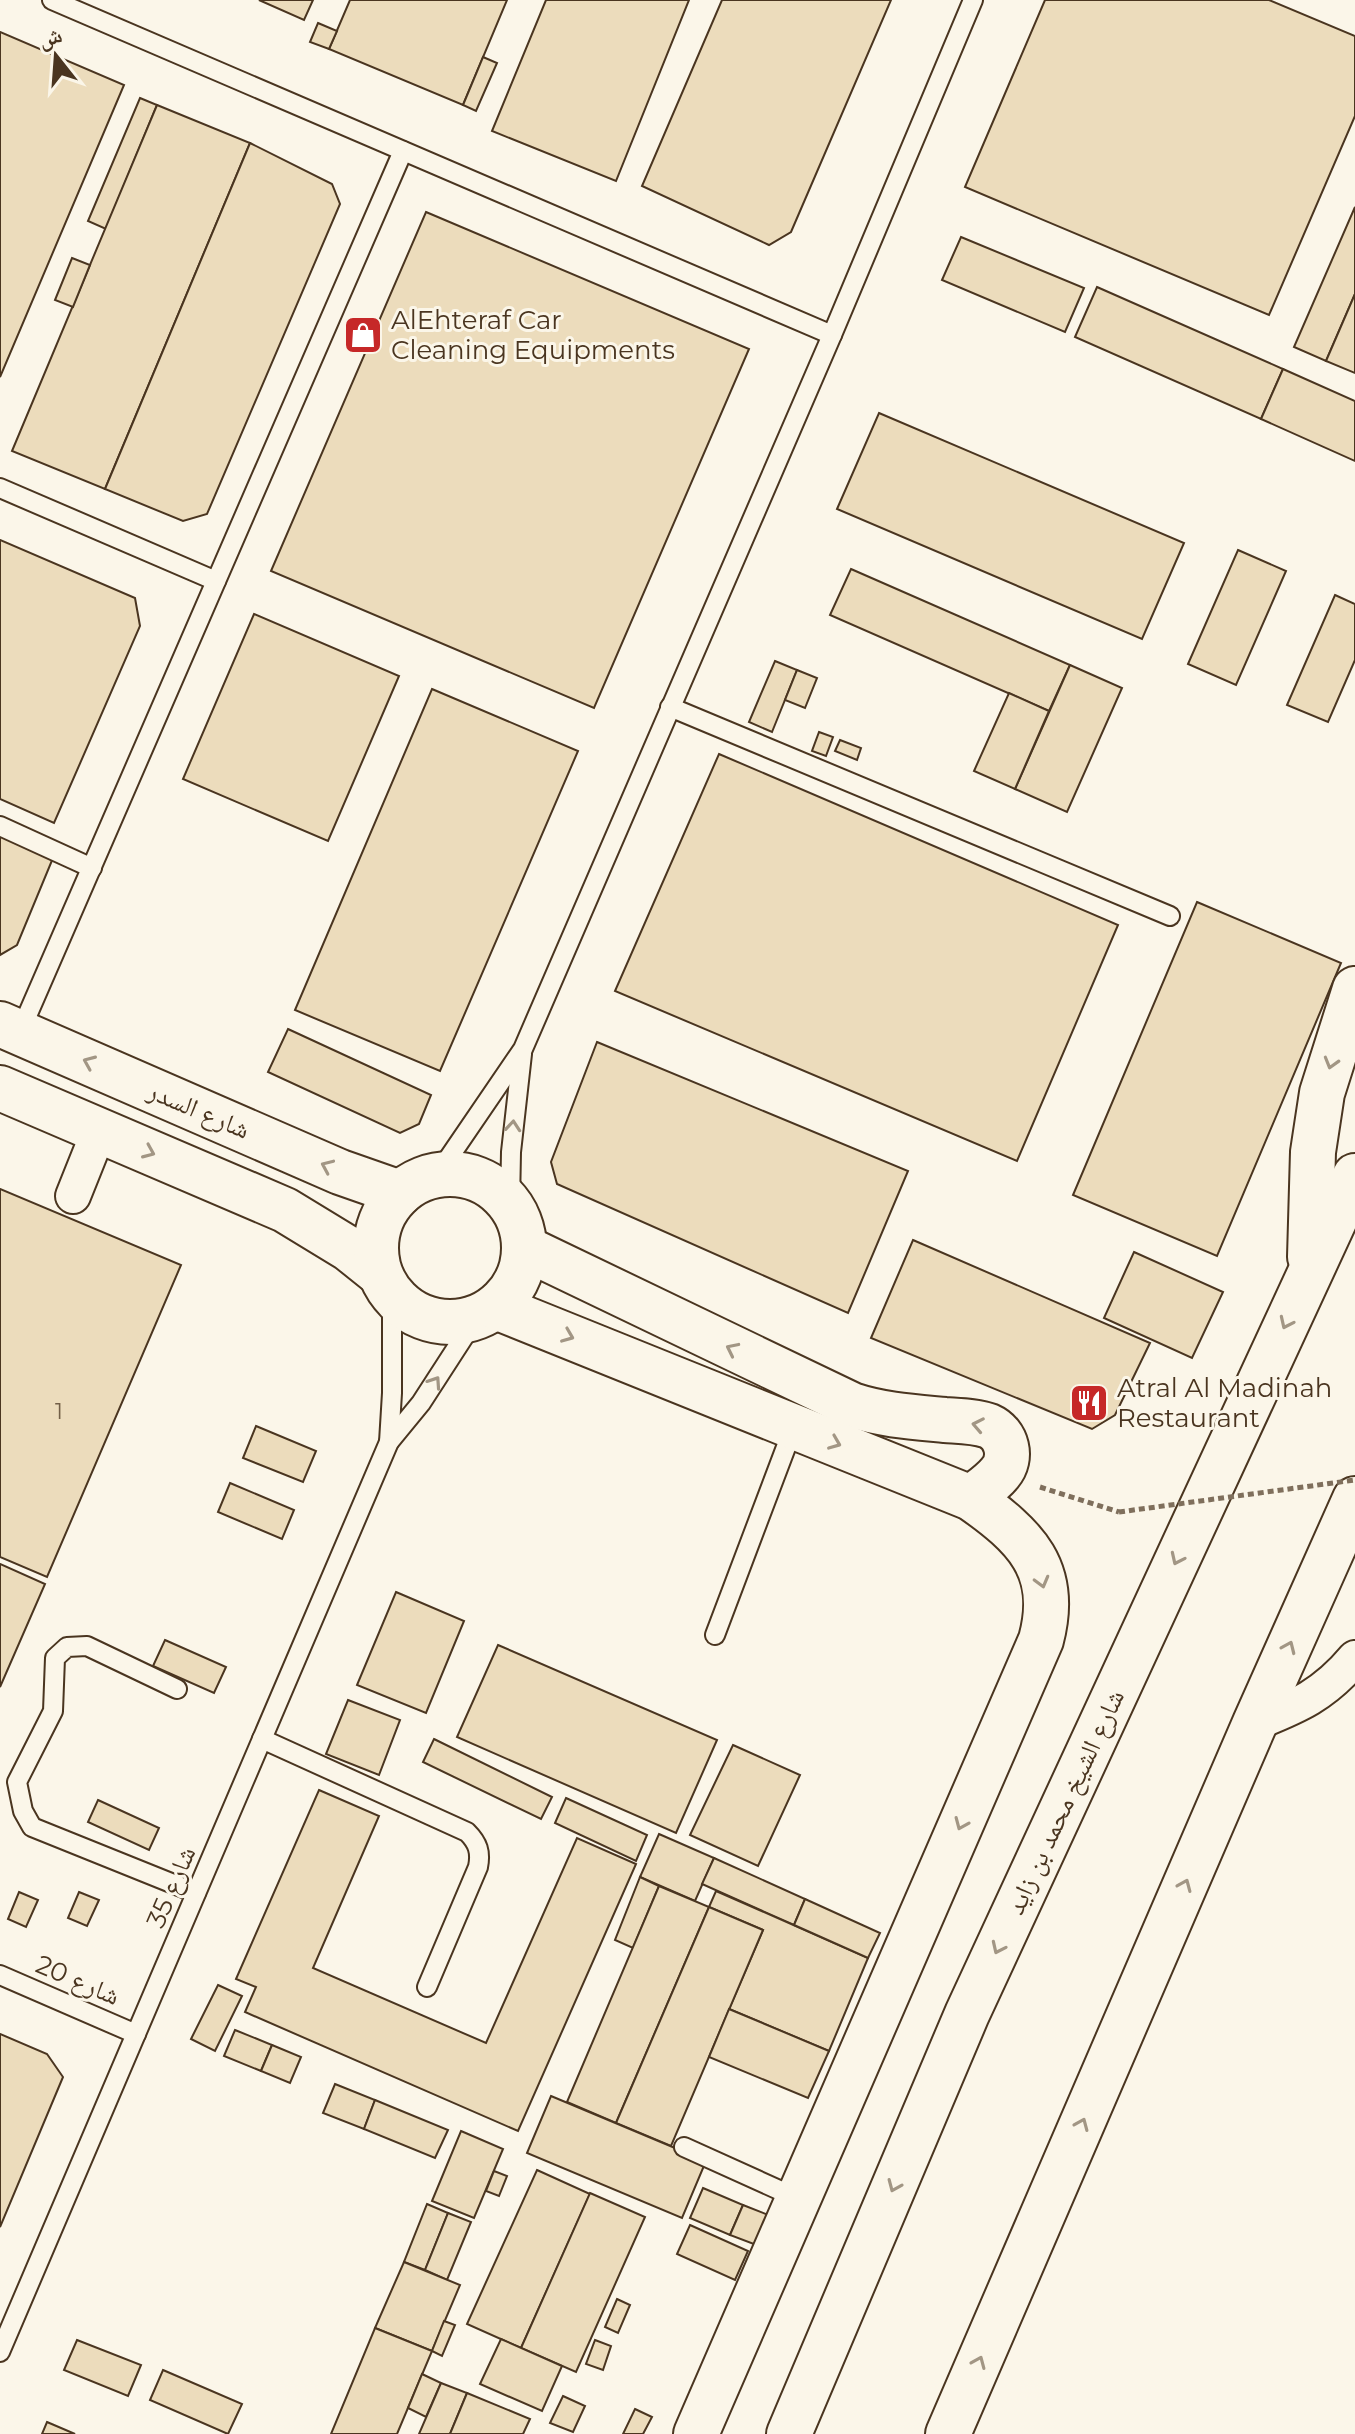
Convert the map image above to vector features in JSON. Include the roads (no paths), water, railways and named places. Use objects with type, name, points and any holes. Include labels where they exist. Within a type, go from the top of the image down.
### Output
[{"type":"main road","points":[[1310,1271],[1313,1152],[1322,1093],[1355,989]]},
{"type":"main road","name":"شارع السدر","points":[[10,1028],[340,1172],[419,1184]]},
{"type":"main road","points":[[0,1088],[285,1210],[349,1249],[416,1315],[445,1323],[486,1313],[517,1281],[525,1248],[518,1217],[510,1203],[489,1185],[464,1175],[419,1184],[386,1210],[377,1230],[375,1251],[386,1284]]},
{"type":"main road","name":"شارع الشيخ محمد بن زايد","points":[[789,2434],[967,2014],[1355,1176]]},
{"type":"main road","points":[[525,1248],[852,1405],[888,1415],[978,1423],[994,1429],[1001,1434],[1007,1450],[1005,1467],[971,1498]]},
{"type":"main road","points":[[486,1313],[794,1426],[971,1498],[1023,1539],[1043,1579],[1046,1620],[1041,1640],[696,2434]]},
{"type":"main road","points":[[948,2434],[1355,1499]]},
{"type":"street","points":[[73,1196],[99,1131]]},
{"type":"street","points":[[1255,1723],[1302,1705],[1339,1677],[1355,1658]]},
{"type":"lane","points":[[52,0],[832,335]]},
{"type":"lane","points":[[419,1184],[523,1049],[832,335],[973,0]]},
{"type":"lane","points":[[10,1028],[92,868],[403,151]]},
{"type":"lane","points":[[0,488],[216,581]]},
{"type":"lane","points":[[670,707],[1170,916]]},
{"type":"lane","points":[[0,826],[92,868]]},
{"type":"lane","points":[[510,1203],[511,1152],[523,1049]]},
{"type":"lane","name":"شارع 35","points":[[386,1284],[392,1393],[389,1442]]},
{"type":"lane","name":"شارع 35","points":[[0,2352],[389,1442],[486,1313]]},
{"type":"lane","points":[[715,1635],[794,1426]]},
{"type":"lane","points":[[177,1689],[87,1646],[67,1647],[55,1658],[53,1711],[17,1782],[23,1811],[32,1827],[196,1893]]},
{"type":"lane","points":[[262,1739],[467,1832],[474,1840],[479,1848],[478,1867],[427,1987]]},
{"type":"lane","name":"شارع 20","points":[[0,1975],[136,2034]]},
{"type":"lane","points":[[684,2147],[799,2199]]},
{"type":"place","name":"AlEhteraf Car Cleaning Equipments","points":[[363,335]]},
{"type":"place","name":"Atral Al Madinah Restaurant","points":[[1089,1403]]}]
